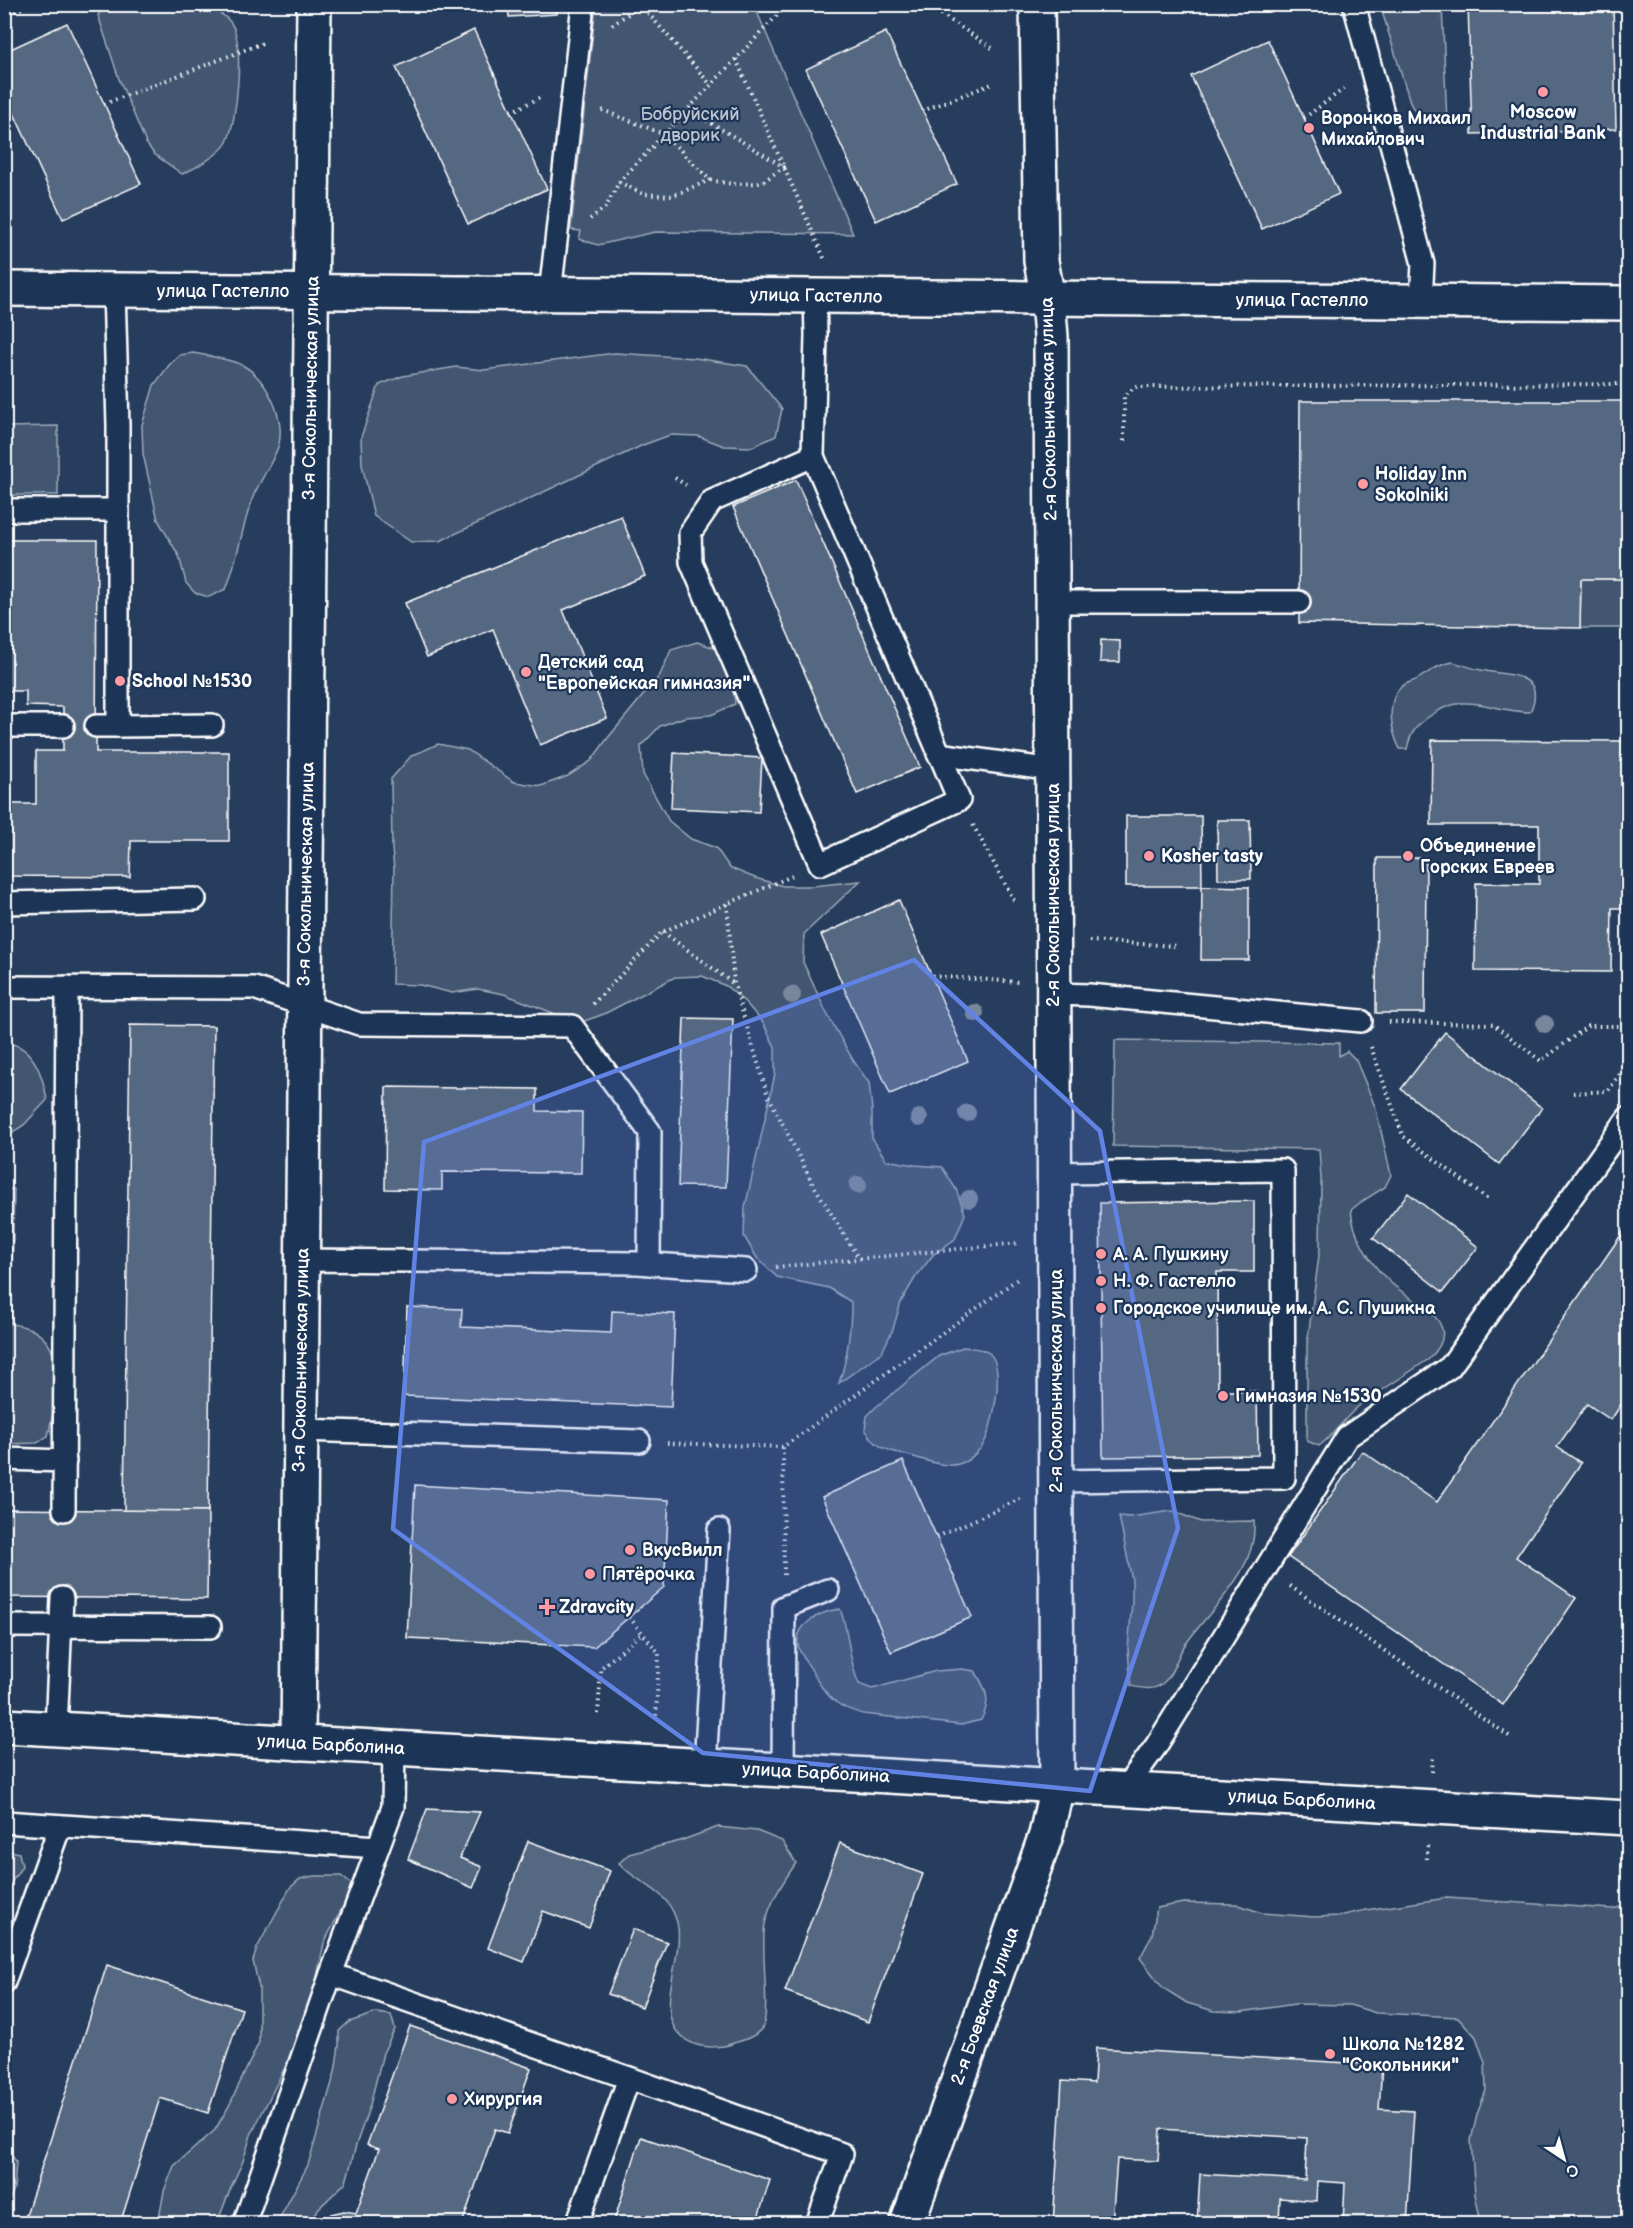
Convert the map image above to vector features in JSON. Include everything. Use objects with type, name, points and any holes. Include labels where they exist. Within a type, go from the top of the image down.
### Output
[{"type":"street","name":"3-я Сокольническая улица","points":[[298,1743],[314,4]]},
{"type":"street","name":"2-я Сокольническая улица","points":[[1037,4],[1041,261],[1048,299],[1051,338],[1057,1786]]},
{"type":"street","name":"улица Гастелло","points":[[4,289],[1629,303]]},
{"type":"street","name":"улица Барболина","points":[[4,1726],[1629,1818]]},
{"type":"street","name":"2-я Боевская улица","points":[[907,2223],[1046,1835],[1057,1786]]},
{"type":"lane","points":[[550,294],[584,4]]},
{"type":"lane","points":[[1354,4],[1423,264],[1421,301]]},
{"type":"lane","points":[[114,290],[118,414],[118,726]]},
{"type":"lane","points":[[813,456],[712,501],[690,533],[690,562],[820,864],[959,800],[813,456],[815,296]]},
{"type":"lane","points":[[4,510],[118,510]]},
{"type":"lane","points":[[1052,602],[1299,602]]},
{"type":"lane","points":[[96,726],[212,724]]},
{"type":"lane","points":[[4,726],[63,726]]},
{"type":"lane","points":[[938,754],[1053,770]]},
{"type":"lane","points":[[4,903],[195,899]]},
{"type":"lane","points":[[4,987],[254,988],[359,1024],[572,1026],[650,1132],[649,1264]]},
{"type":"lane","points":[[64,1510],[67,987]]},
{"type":"lane","points":[[1054,994],[1089,994],[1361,1021]]},
{"type":"lane","points":[[1124,1790],[1156,1746],[1347,1437],[1450,1367],[1629,1118]]},
{"type":"lane","points":[[1054,1173],[1282,1170],[1284,1407],[1284,1478],[1056,1481]]},
{"type":"lane","points":[[302,1260],[649,1264],[746,1270]]},
{"type":"lane","points":[[301,1430],[639,1441]]},
{"type":"lane","points":[[4,1459],[65,1461]]},
{"type":"lane","points":[[705,1766],[719,1530]]},
{"type":"lane","points":[[783,1770],[784,1607],[828,1590]]},
{"type":"lane","points":[[57,1729],[62,1598]]},
{"type":"lane","points":[[4,1626],[210,1628]]},
{"type":"lane","points":[[244,2223],[331,1974],[393,1807],[394,1749]]},
{"type":"lane","points":[[4,1822],[378,1847]]},
{"type":"lane","points":[[4,1982],[60,1826]]},
{"type":"lane","points":[[331,1974],[842,2154],[817,2223]]},
{"type":"lane","points":[[577,2223],[629,2078]]},
{"type":"path","points":[[4,17],[30,4]]},
{"type":"path","points":[[640,4],[711,85]]},
{"type":"path","points":[[558,231],[580,226],[606,207],[619,182],[788,4]]},
{"type":"path","points":[[926,4],[992,48]]},
{"type":"path","points":[[104,104],[263,44]]},
{"type":"path","points":[[736,59],[825,260]]},
{"type":"path","points":[[1304,118],[1371,69]]},
{"type":"path","points":[[922,111],[992,84]]},
{"type":"path","points":[[573,99],[664,134],[710,180]]},
{"type":"path","points":[[688,109],[784,167]]},
{"type":"path","points":[[619,182],[643,194],[672,196],[710,180],[732,184],[760,183],[784,167]]},
{"type":"path","points":[[1124,441],[1124,396],[1135,387],[1629,384]]},
{"type":"path","points":[[959,800],[1018,909]]},
{"type":"path","points":[[572,1026],[662,932],[820,864]]},
{"type":"path","points":[[727,904],[734,984],[766,1093],[813,1184],[859,1259]]},
{"type":"path","points":[[662,932],[734,984]]},
{"type":"path","points":[[1089,941],[1177,946]]},
{"type":"path","points":[[932,976],[1019,982]]},
{"type":"path","points":[[1490,1201],[1403,1136],[1361,1021],[1493,1024],[1541,1061],[1588,1026],[1629,1026]]},
{"type":"path","points":[[1573,1093],[1608,1091],[1629,1062]]},
{"type":"path","points":[[746,1270],[1020,1243]]},
{"type":"path","points":[[639,1441],[783,1447],[1020,1278]]},
{"type":"path","points":[[783,1447],[784,1607]]},
{"type":"path","points":[[936,1537],[1021,1499]]},
{"type":"path","points":[[1287,1584],[1512,1738]]},
{"type":"path","points":[[629,1617],[660,1653],[656,1717]]},
{"type":"path","points":[[598,1714],[601,1668],[642,1633]]},
{"type":"path","points":[[1432,1775],[1433,1757]]},
{"type":"path","points":[[1427,1859],[1428,1844]]},
{"type":"highlighted area","points":[[914,960],[1100,1131],[1178,1528],[1090,1791],[703,1753],[393,1529],[424,1142]]},
{"type":"green space","points":[[199,4],[225,17],[231,23],[238,47],[238,82],[231,132],[224,147],[207,161],[182,174],[154,154],[146,143],[119,79],[98,15],[107,5]]},
{"type":"green space","name":"Бобруйский дворик","points":[[596,5],[754,5],[853,234],[655,232],[598,245],[579,239],[581,231],[571,230],[571,228]]},
{"type":"green space","points":[[1380,5],[1442,5],[1447,123],[1423,123],[1411,105]]},
{"type":"green space","points":[[193,353],[230,361],[251,371],[267,389],[280,425],[278,447],[253,497],[226,589],[209,597],[195,593],[186,583],[179,556],[158,520],[143,454],[142,425],[154,385],[180,355]]},
{"type":"green space","points":[[615,353],[695,358],[747,366],[782,409],[776,436],[752,447],[724,446],[698,436],[670,435],[643,445],[440,541],[411,542],[374,516],[362,465],[361,437],[379,385],[403,376],[456,367],[484,370]]},
{"type":"green space","points":[[58,426],[58,495],[5,495],[5,427]]},
{"type":"green space","points":[[1581,579],[1628,579],[1628,628],[1580,628]]},
{"type":"green space","points":[[697,642],[724,651],[733,677],[735,704],[711,715],[685,717],[660,726],[641,746],[643,774],[669,821],[691,839],[716,848],[730,868],[783,886],[812,886],[860,881],[804,934],[803,962],[826,1012],[869,1083],[872,1138],[886,1160],[942,1167],[956,1189],[965,1214],[955,1239],[933,1255],[915,1278],[901,1302],[893,1329],[882,1352],[839,1383],[848,1343],[851,1302],[829,1288],[777,1277],[757,1258],[744,1236],[745,1208],[775,1074],[775,1047],[763,1023],[746,1003],[726,986],[702,976],[675,977],[604,1014],[579,1023],[504,994],[478,989],[452,993],[420,985],[392,984],[394,869],[391,779],[411,756],[438,744],[468,750],[514,782],[541,786],[568,776],[591,761],[660,675],[671,650]]},
{"type":"green space","points":[[1453,662],[1481,670],[1513,675],[1530,683],[1534,689],[1534,699],[1530,712],[1478,704],[1454,704],[1441,709],[1423,721],[1411,735],[1407,749],[1400,749],[1394,734],[1391,716],[1393,700],[1397,692],[1402,686],[1439,666]]},
{"type":"green space","points":[[1115,1040],[1339,1043],[1339,1056],[1347,1051],[1356,1060],[1376,1109],[1391,1175],[1385,1187],[1351,1210],[1355,1230],[1376,1267],[1390,1282],[1433,1315],[1440,1324],[1443,1334],[1440,1346],[1429,1359],[1360,1405],[1319,1446],[1307,1441],[1307,1345],[1320,1248],[1319,1149],[1113,1146]]},
{"type":"green space","points":[[5,1043],[15,1045],[30,1055],[43,1081],[47,1100],[24,1125],[5,1137]]},
{"type":"green space","points":[[5,1189],[14,1189],[11,1324],[31,1329],[44,1339],[52,1351],[56,1367],[55,1402],[48,1436],[37,1443],[5,1444]]},
{"type":"green space","points":[[963,1347],[980,1349],[989,1353],[997,1371],[996,1397],[991,1424],[984,1443],[970,1459],[951,1465],[930,1462],[889,1450],[869,1436],[865,1429],[867,1416],[876,1407],[939,1356]]},
{"type":"green space","points":[[1172,1511],[1201,1522],[1254,1521],[1253,1540],[1240,1573],[1183,1648],[1166,1680],[1151,1688],[1131,1686],[1128,1650],[1132,1580],[1119,1516],[1130,1517]]},
{"type":"green space","points":[[840,1609],[859,1684],[872,1689],[936,1671],[962,1669],[975,1671],[982,1683],[987,1700],[981,1720],[961,1725],[863,1714],[837,1703],[819,1683],[800,1652],[798,1640],[804,1626],[810,1621],[817,1616]]},
{"type":"green space","points":[[718,1827],[757,1831],[782,1841],[796,1863],[774,1900],[765,1924],[766,2010],[762,2028],[753,2036],[742,2041],[725,2046],[709,2047],[694,2044],[679,2034],[672,2021],[669,2005],[677,1951],[676,1919],[666,1900],[659,1893],[619,1863],[629,1854],[680,1841]]},
{"type":"green space","points":[[5,1850],[19,1853],[22,1866],[7,1889],[5,1904]]},
{"type":"green space","points":[[314,1876],[341,1876],[351,1884],[350,1897],[324,1943],[310,2010],[295,2047],[251,2135],[243,2161],[217,2223],[158,2224],[164,2191],[174,2166],[215,2130],[259,2042],[259,1987],[253,1961],[257,1948],[290,1888],[300,1879]]},
{"type":"green space","points":[[1447,1898],[1612,1909],[1628,1905],[1628,2223],[1481,2223],[1475,2194],[1471,2140],[1486,2090],[1485,2063],[1476,2037],[1458,2017],[1376,2013],[1350,2005],[1295,2004],[1241,2012],[1214,2011],[1187,2003],[1163,1988],[1140,1958],[1152,1935],[1157,1908],[1183,1903],[1236,1904],[1262,1913],[1314,1917],[1339,1916]]},
{"type":"green space","points":[[376,2013],[391,2015],[395,2029],[383,2053],[370,2105],[346,2182],[318,2209],[312,2223],[277,2223],[308,2165],[335,2072],[339,2031],[349,2022]]},
{"type":"green space","points":[[5,2147],[16,2161],[14,2189],[5,2211]]},
{"type":"building","points":[[508,4],[557,4],[557,14],[509,17]]},
{"type":"building","points":[[1468,4],[1613,4],[1616,129],[1472,134]]},
{"type":"building","points":[[67,23],[141,184],[63,219],[4,92],[4,52]]},
{"type":"building","points":[[474,30],[547,189],[468,224],[396,67]]},
{"type":"building","points":[[886,32],[957,184],[876,221],[806,69]]},
{"type":"building","points":[[1268,40],[1339,194],[1262,229],[1191,76]]},
{"type":"building","points":[[1300,401],[1628,401],[1628,579],[1581,579],[1580,628],[1299,623]]},
{"type":"building","points":[[796,480],[920,767],[857,794],[733,507]]},
{"type":"building","points":[[621,516],[645,576],[563,610],[607,718],[540,745],[493,629],[427,657],[405,603]]},
{"type":"building","points":[[4,540],[97,540],[96,752],[229,752],[229,841],[131,841],[130,877],[4,876],[4,804],[36,804],[36,751],[63,751],[63,707],[26,706],[26,691],[4,691]]},
{"type":"building","points":[[1101,640],[1120,641],[1120,662],[1100,662]]},
{"type":"building","points":[[1432,740],[1628,741],[1628,908],[1612,908],[1611,972],[1475,971],[1476,883],[1539,884],[1539,825],[1431,825]]},
{"type":"building","points":[[674,753],[762,758],[759,812],[671,808]]},
{"type":"building","points":[[1126,816],[1201,816],[1202,886],[1126,886]]},
{"type":"building","points":[[1217,820],[1250,820],[1251,879],[1218,879]]},
{"type":"building","points":[[1377,858],[1426,858],[1425,1013],[1376,1013]]},
{"type":"building","points":[[1202,886],[1249,887],[1249,960],[1201,960]]},
{"type":"building","points":[[899,900],[968,1061],[890,1094],[821,935]]},
{"type":"building","points":[[684,1018],[733,1019],[726,1187],[678,1186]]},
{"type":"building","points":[[130,1025],[214,1026],[208,1511],[124,1511]]},
{"type":"building","points":[[1445,1032],[1542,1108],[1499,1164],[1401,1089]]},
{"type":"building","points":[[386,1087],[537,1089],[537,1111],[582,1112],[581,1173],[442,1172],[442,1190],[385,1189]]},
{"type":"building","points":[[1408,1193],[1478,1247],[1443,1292],[1373,1238]]},
{"type":"building","points":[[1254,1201],[1254,1272],[1217,1272],[1218,1391],[1257,1391],[1258,1455],[1103,1457],[1100,1203]]},
{"type":"building","points":[[1628,1225],[1628,1394],[1611,1420],[1587,1404],[1557,1447],[1581,1463],[1516,1557],[1576,1598],[1503,1705],[1288,1557],[1362,1451],[1437,1502]]},
{"type":"building","points":[[407,1307],[462,1309],[461,1327],[611,1333],[612,1311],[675,1314],[671,1407],[404,1396]]},
{"type":"building","points":[[903,1461],[972,1617],[891,1652],[822,1497]]},
{"type":"building","points":[[415,1485],[669,1500],[664,1587],[594,1647],[407,1638]]},
{"type":"building","points":[[4,1509],[208,1511],[207,1599],[4,1597]]},
{"type":"building","points":[[427,1809],[480,1812],[460,1858],[482,1867],[473,1888],[408,1859]]},
{"type":"building","points":[[528,1841],[610,1871],[589,1928],[543,1911],[524,1962],[488,1948]]},
{"type":"building","points":[[840,1843],[923,1874],[868,2022],[785,1991]]},
{"type":"building","points":[[633,1929],[667,1942],[642,2007],[608,1994]]},
{"type":"building","points":[[107,1965],[242,2009],[208,2113],[160,2098],[120,2224],[23,2224]]},
{"type":"building","name":"Хирургия","points":[[410,2026],[531,2068],[508,2133],[495,2129],[462,2224],[320,2224],[331,2214],[344,2211],[356,2213],[379,2149],[367,2145]]},
{"type":"building","points":[[1096,2048],[1382,2065],[1379,2109],[1414,2111],[1407,2224],[1343,2224],[1345,2183],[1317,2181],[1316,2201],[1280,2198],[1279,2224],[1197,2224],[1200,2174],[1305,2180],[1307,2138],[1160,2129],[1158,2161],[1117,2159],[1112,2224],[1053,2224],[1062,2081],[1094,2083]]},
{"type":"building","points":[[641,2137],[770,2180],[756,2224],[613,2224]]},
{"type":"place","name":"Moscow Industrial Bank","points":[[1543,92]]},
{"type":"place","name":"Воронков Михаил Михайлович","points":[[1309,128]]},
{"type":"place","name":"Holiday Inn Sokolniki","points":[[1363,484]]},
{"type":"place","name":"Детский сад \"Европейская гимназия\"","points":[[526,672]]},
{"type":"place","name":"School №1530","points":[[120,681]]},
{"type":"place","name":"Kosher tasty","points":[[1149,856]]},
{"type":"place","name":"Объединение Горских Евреев","points":[[1408,856]]},
{"type":"place","name":"А. А. Пушкину","points":[[1101,1254]]},
{"type":"place","name":"Н. Ф. Гастелло","points":[[1101,1281]]},
{"type":"place","name":"Городское училище им. А. С. Пушикна","points":[[1101,1308]]},
{"type":"place","name":"Гимназия №1530","points":[[1223,1396]]},
{"type":"place","name":"ВкусВилл","points":[[630,1550]]},
{"type":"place","name":"Пятёрочка","points":[[590,1574]]},
{"type":"place","name":"Zdravcity","points":[[547,1607]]},
{"type":"place","name":"Школа №1282 \"Сокольники\"","points":[[1330,2054]]},
{"type":"place","name":"Хирургия","points":[[452,2099]]}]
